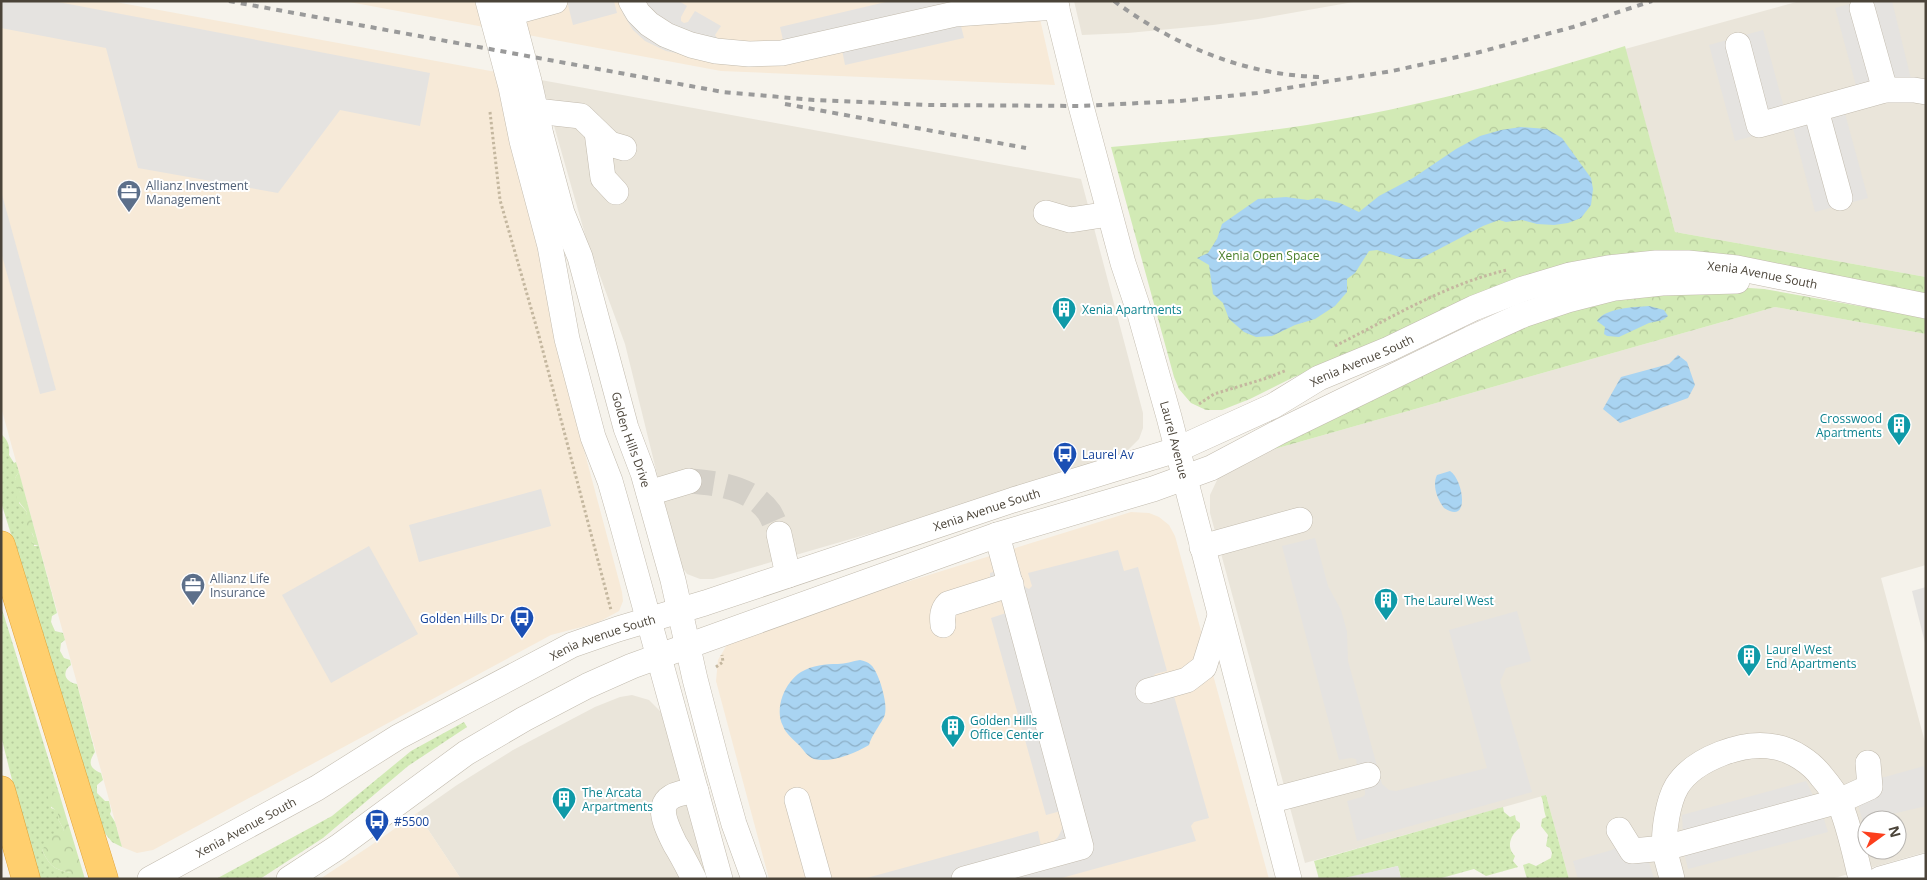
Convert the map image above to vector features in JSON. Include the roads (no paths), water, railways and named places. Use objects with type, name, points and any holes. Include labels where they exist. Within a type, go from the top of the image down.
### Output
[{"type":"highway","points":[[1,545],[104,879]]},
{"type":"highway","points":[[1,790],[26,879]]},
{"type":"street","points":[[488,1],[550,246],[567,339],[594,437],[622,523],[720,879]]},
{"type":"street","points":[[510,7],[555,1]]},
{"type":"street","points":[[631,1],[643,18],[666,35],[691,45],[716,51],[749,54],[782,53],[955,14],[1056,4]]},
{"type":"street","name":"Laurel Avenue","points":[[1056,4],[1123,263],[1140,314],[1290,879]]},
{"type":"street","name":"Golden Hills Drive","points":[[510,7],[562,213],[580,257],[626,428],[643,473],[734,824],[754,879]]},
{"type":"street","points":[[1862,8],[1885,90]]},
{"type":"street","points":[[1738,45],[1759,126],[1885,90],[1926,92]]},
{"type":"street","points":[[1816,110],[1840,198]]},
{"type":"street","points":[[536,111],[581,116],[610,144],[624,148]]},
{"type":"street","points":[[597,132],[603,178],[616,192]]},
{"type":"street","points":[[1045,218],[1070,220],[1110,214]]},
{"type":"street","name":"Xenia Avenue South","points":[[150,879],[317,788],[398,736],[559,651],[618,629],[680,611],[1012,500],[1176,450],[1274,406],[1319,378],[1389,349],[1474,308],[1523,289],[1570,275],[1608,268],[1646,264],[1688,263],[1737,268],[1926,306]]},
{"type":"street","name":"Xenia Avenue South","points":[[307,875],[338,847],[466,753],[524,719],[587,686],[658,656],[997,534],[1153,489],[1211,468],[1470,339],[1523,316],[1568,300],[1615,288],[1662,283],[1722,281],[1854,292]]},
{"type":"street","points":[[648,493],[689,481]]},
{"type":"street","points":[[1202,547],[1300,520]]},
{"type":"street","points":[[778,534],[788,575]]},
{"type":"street","points":[[964,879],[1081,846],[997,534]]},
{"type":"street","points":[[943,625],[942,616],[944,608],[948,604],[1010,584]]},
{"type":"street","points":[[1148,691],[1187,680],[1204,667],[1220,616]]},
{"type":"street","points":[[1672,879],[1665,848],[1668,811],[1677,787],[1691,770],[1706,760],[1731,751],[1755,746],[1774,746],[1789,751],[1806,761],[1821,775],[1839,801],[1861,879]]},
{"type":"street","points":[[1618,830],[1632,851],[1665,848],[1839,801],[1870,787],[1868,763]]},
{"type":"street","points":[[1269,801],[1368,775]]},
{"type":"street","points":[[694,879],[666,826],[662,814],[668,798],[696,791]]},
{"type":"street","points":[[797,800],[819,879]]},
{"type":"street","points":[[1880,879],[1926,866]]},
{"type":"water","points":[[1521,127],[1547,129],[1562,138],[1591,178],[1593,189],[1591,205],[1581,218],[1568,223],[1554,225],[1537,224],[1522,220],[1506,222],[1499,220],[1483,226],[1420,259],[1406,259],[1377,250],[1369,251],[1355,273],[1347,279],[1347,292],[1335,306],[1315,319],[1295,325],[1272,336],[1256,337],[1244,332],[1229,319],[1223,303],[1213,294],[1209,265],[1197,258],[1208,253],[1217,239],[1222,224],[1258,199],[1286,197],[1308,200],[1317,198],[1340,203],[1359,212],[1379,196],[1413,178],[1456,149],[1480,136]]},
{"type":"water","points":[[1649,306],[1664,310],[1668,316],[1663,320],[1649,323],[1619,337],[1604,334],[1605,327],[1597,321],[1606,313]]},
{"type":"water","points":[[1678,355],[1687,362],[1695,385],[1688,398],[1620,423],[1603,409],[1621,377],[1669,364]]},
{"type":"water","points":[[1450,471],[1458,483],[1462,499],[1458,511],[1453,512],[1444,508],[1437,496],[1435,487],[1437,475]]},
{"type":"water","points":[[860,660],[870,664],[880,681],[886,709],[884,717],[869,745],[856,752],[835,759],[814,759],[806,754],[784,729],[780,711],[786,689],[795,676],[810,668],[819,665],[843,664]]},
{"type":"tunnel","points":[[689,481],[721,485],[753,497],[769,512],[779,534]]},
{"type":"railway","points":[[229,1],[723,92],[814,100],[930,105],[1081,106],[1180,101],[1257,93],[1392,71],[1476,53],[1573,27],[1652,1]]},
{"type":"railway","points":[[1114,1],[1162,32],[1212,56],[1266,71],[1323,77]]},
{"type":"railway","points":[[785,104],[1026,148]]},
{"type":"place","name":"Allianz Investment Management","points":[[129,213]]},
{"type":"place","name":"Xenia Apartments","points":[[1064,330]]},
{"type":"place","name":"Crosswood Apartments","points":[[1899,446]]},
{"type":"place","name":"Laurel Av","points":[[1065,475]]},
{"type":"place","name":"Allianz Life Insurance","points":[[193,606]]},
{"type":"place","name":"The Laurel West","points":[[1386,621]]},
{"type":"place","name":"Golden Hills Dr","points":[[522,639]]},
{"type":"place","name":"Laurel West End Apartments","points":[[1749,677]]},
{"type":"place","name":"Golden Hills Office Center","points":[[953,748]]},
{"type":"place","name":"The Arcata Arpartments","points":[[564,820]]},
{"type":"place","name":"#5500","points":[[377,842]]},
{"type":"park label","name":"Xenia Open Space","points":[[1269,255]]}]
